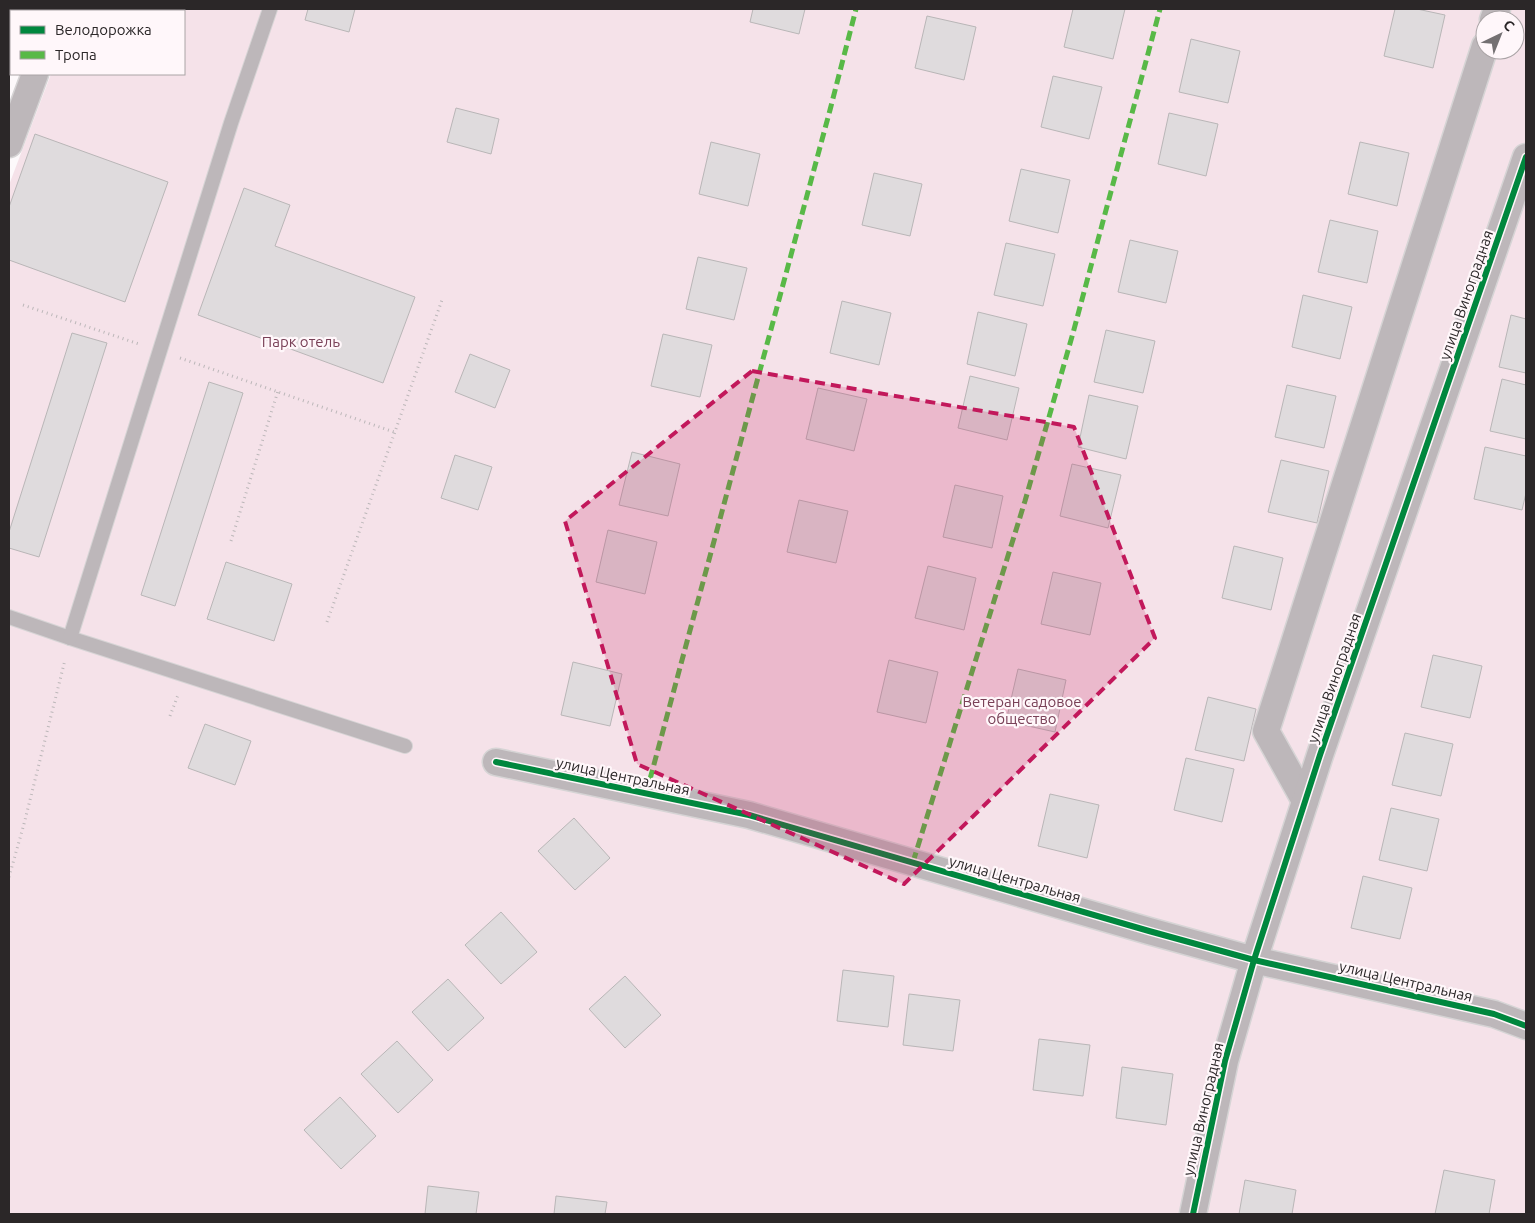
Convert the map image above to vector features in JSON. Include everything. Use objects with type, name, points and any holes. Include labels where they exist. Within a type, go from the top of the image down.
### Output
[{"type":"street","points":[[1305,802],[1266,732],[1481,60]]},
{"type":"street","points":[[9,144],[35,75]]},
{"type":"street","name":"улица Виноградная","points":[[1193,1214],[1225,1061],[1254,960],[1305,802],[1526,157]]},
{"type":"street","name":"улица Центральная","points":[[496,762],[749,815],[1254,960],[1494,1014],[1526,1026]]},
{"type":"lane","points":[[70,638],[231,123],[270,9]]},
{"type":"lane","points":[[9,617],[405,746]]},
{"type":"path","points":[[328,622],[442,300]]},
{"type":"path","points":[[24,305],[394,432]]},
{"type":"path","points":[[231,540],[278,391]]},
{"type":"path","points":[[9,877],[70,638]]},
{"type":"highlighted area","points":[[752,371],[1074,427],[1155,638],[904,884],[637,764],[565,521]]},
{"type":"green space","name":"Ветеран садовое общество","points":[[76,9],[1526,9],[1526,1214],[9,1214],[9,185],[51,75],[185,75],[185,10]]},
{"type":"building","points":[[308,9],[355,9],[349,32],[305,20]]},
{"type":"building","points":[[753,9],[805,9],[799,34],[750,22]]},
{"type":"building","points":[[1073,9],[1125,9],[1113,59],[1064,47]]},
{"type":"building","points":[[1395,9],[1417,9],[1445,15],[1433,68],[1384,56]]},
{"type":"building","points":[[927,16],[976,27],[964,80],[915,68]]},
{"type":"building","points":[[1191,39],[1240,51],[1228,103],[1179,92]]},
{"type":"building","points":[[1053,76],[1102,87],[1089,139],[1041,127]]},
{"type":"building","points":[[456,108],[499,119],[491,154],[447,142]]},
{"type":"building","points":[[1169,113],[1218,124],[1206,176],[1158,164]]},
{"type":"building","points":[[35,134],[168,182],[125,302],[9,260],[9,207]]},
{"type":"building","points":[[711,142],[760,154],[748,206],[699,194]]},
{"type":"building","points":[[1360,142],[1409,153],[1397,206],[1348,194]]},
{"type":"building","points":[[1021,169],[1070,180],[1058,233],[1009,221]]},
{"type":"building","points":[[874,173],[922,184],[910,236],[862,225]]},
{"type":"building","points":[[244,188],[290,205],[275,246],[415,297],[383,383],[198,315]]},
{"type":"building","points":[[1330,220],[1378,231],[1367,283],[1318,272]]},
{"type":"building","points":[[1130,240],[1178,251],[1166,303],[1118,292]]},
{"type":"building","points":[[1006,243],[1055,254],[1043,306],[994,295]]},
{"type":"building","points":[[698,257],[747,268],[734,320],[686,309]]},
{"type":"building","points":[[1303,295],[1352,307],[1340,359],[1292,347]]},
{"type":"building","points":[[842,301],[891,313],[879,365],[830,353]]},
{"type":"building","points":[[978,312],[1027,324],[1015,376],[967,364]]},
{"type":"building","points":[[1511,315],[1526,319],[1526,373],[1499,367]]},
{"type":"building","points":[[1106,330],[1155,341],[1143,393],[1094,382]]},
{"type":"building","points":[[72,333],[107,343],[39,557],[9,548],[9,532]]},
{"type":"building","points":[[663,334],[712,345],[700,397],[651,386]]},
{"type":"building","points":[[470,354],[510,370],[495,408],[455,392]]},
{"type":"building","points":[[970,376],[1019,388],[1007,440],[958,428]]},
{"type":"building","points":[[1502,379],[1526,385],[1526,439],[1490,431]]},
{"type":"building","points":[[209,382],[243,393],[175,606],[141,595]]},
{"type":"building","points":[[1287,385],[1336,396],[1324,448],[1275,437]]},
{"type":"building","points":[[818,388],[867,399],[854,451],[806,439]]},
{"type":"building","points":[[1089,395],[1138,406],[1126,459],[1078,447]]},
{"type":"building","points":[[1485,447],[1526,456],[1526,493],[1522,510],[1474,499]]},
{"type":"building","points":[[632,452],[680,464],[668,516],[619,505]]},
{"type":"building","points":[[455,455],[492,467],[478,510],[441,498]]},
{"type":"building","points":[[1281,460],[1329,471],[1317,523],[1268,512]]},
{"type":"building","points":[[1072,464],[1121,475],[1108,528],[1060,516]]},
{"type":"building","points":[[955,485],[1003,496],[992,548],[943,537]]},
{"type":"building","points":[[799,500],[848,511],[836,563],[787,552]]},
{"type":"building","points":[[608,530],[657,542],[645,594],[596,582]]},
{"type":"building","points":[[1234,546],[1283,558],[1271,610],[1222,598]]},
{"type":"building","points":[[226,562],[292,584],[274,641],[207,619]]},
{"type":"building","points":[[928,566],[976,578],[964,630],[915,618]]},
{"type":"building","points":[[1053,572],[1101,583],[1090,635],[1041,624]]},
{"type":"building","points":[[1433,655],[1482,666],[1470,718],[1421,707]]},
{"type":"building","points":[[889,660],[938,672],[926,723],[877,712]]},
{"type":"building","points":[[573,662],[622,674],[610,726],[561,715]]},
{"type":"building","points":[[1018,669],[1066,680],[1055,732],[1006,721]]},
{"type":"building","points":[[1208,697],[1256,709],[1244,761],[1195,750]]},
{"type":"building","points":[[205,724],[251,741],[235,785],[188,768]]},
{"type":"building","points":[[1405,733],[1453,744],[1441,796],[1392,785]]},
{"type":"building","points":[[1186,758],[1234,769],[1222,822],[1174,810]]},
{"type":"building","points":[[1050,794],[1099,805],[1087,858],[1038,846]]},
{"type":"building","points":[[1391,808],[1439,819],[1427,871],[1379,860]]},
{"type":"building","points":[[574,818],[610,858],[575,890],[538,851]]},
{"type":"building","points":[[1363,876],[1412,888],[1400,939],[1351,928]]},
{"type":"building","points":[[501,912],[537,952],[501,984],[465,945]]},
{"type":"building","points":[[843,970],[894,976],[888,1027],[837,1021]]},
{"type":"building","points":[[625,976],[661,1015],[625,1048],[589,1009]]},
{"type":"building","points":[[448,979],[484,1018],[448,1051],[412,1012]]},
{"type":"building","points":[[909,994],[960,1000],[953,1051],[903,1045]]},
{"type":"building","points":[[1039,1039],[1090,1045],[1083,1096],[1033,1090]]},
{"type":"building","points":[[397,1041],[433,1080],[398,1113],[361,1074]]},
{"type":"building","points":[[1122,1067],[1173,1074],[1166,1125],[1116,1118]]},
{"type":"building","points":[[340,1097],[376,1136],[341,1169],[304,1130]]},
{"type":"building","points":[[1444,1170],[1495,1180],[1489,1214],[1435,1214]]},
{"type":"building","points":[[1245,1180],[1296,1190],[1292,1214],[1239,1214]]},
{"type":"building","points":[[428,1186],[479,1192],[476,1214],[425,1214]]},
{"type":"building","points":[[556,1196],[607,1202],[605,1214],[554,1214]]},
{"type":"marked path","points":[[646,794],[856,9]]},
{"type":"marked path","points":[[913,862],[1025,501],[1073,333],[1160,9]]},
{"type":"cycle path","points":[[1193,1214],[1225,1061],[1254,960],[1320,755],[1526,157]]},
{"type":"cycle path","points":[[496,762],[749,815],[1254,960],[1494,1014],[1526,1026]]},
{"type":"park label","name":"Парк отель","points":[[301,341]]}]
